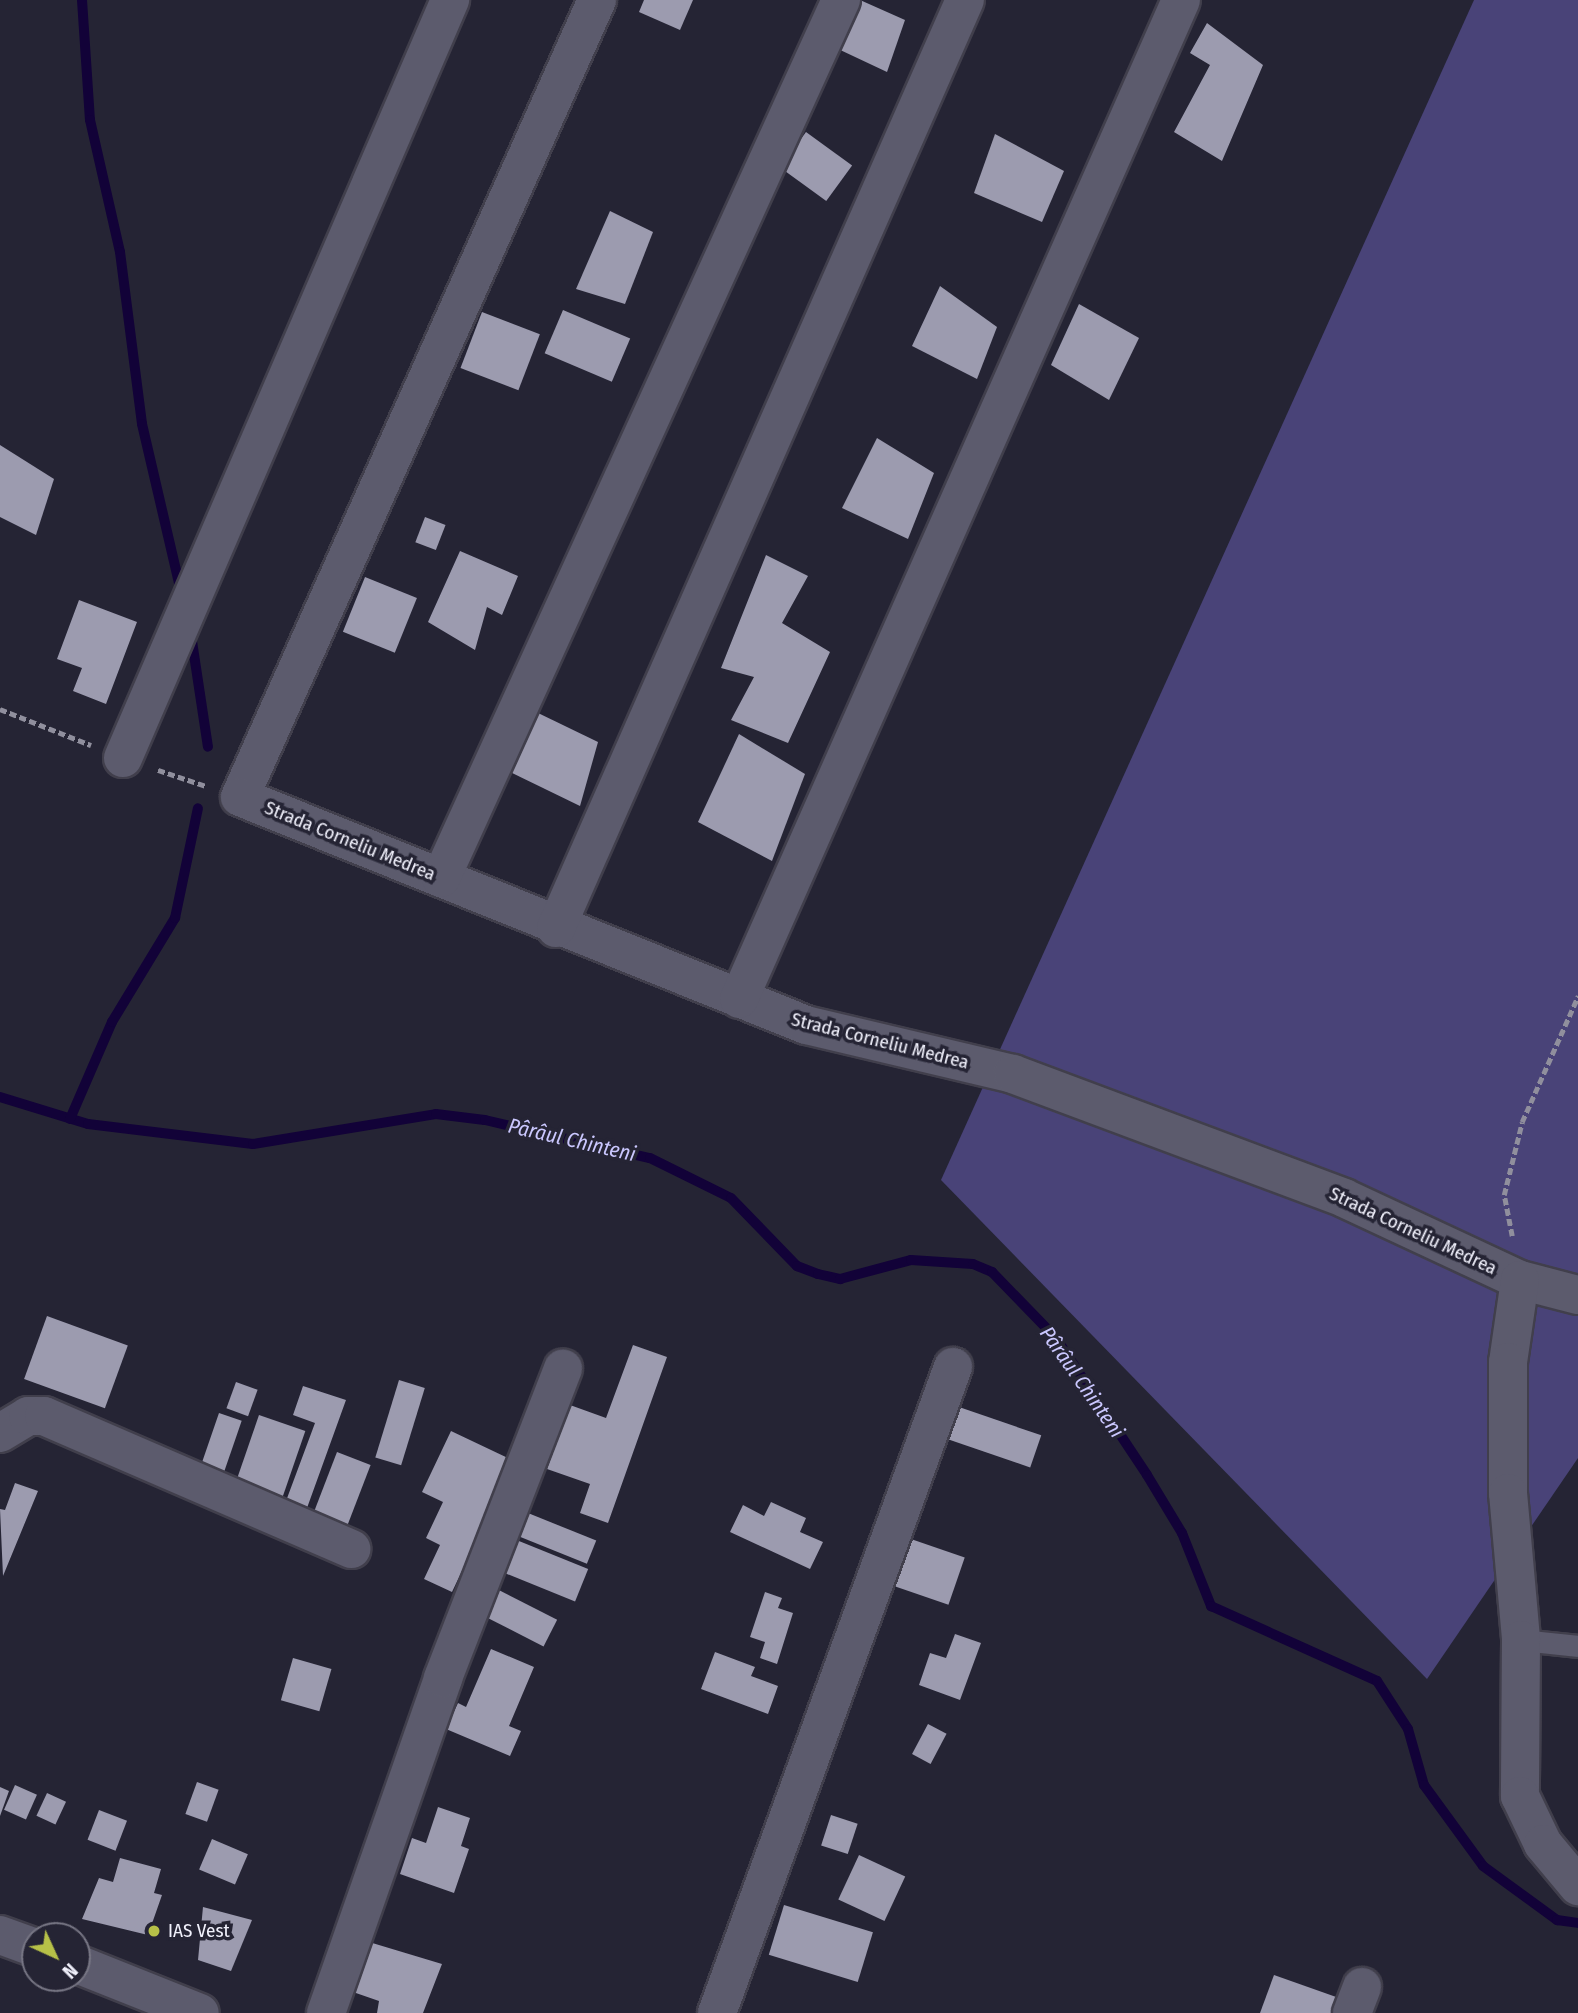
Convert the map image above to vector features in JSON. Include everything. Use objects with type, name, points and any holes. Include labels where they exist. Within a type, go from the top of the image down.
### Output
[{"type":"street","points":[[123,758],[450,0]]},
{"type":"street","name":"Strada Corneliu Medrea","points":[[597,0],[240,797],[441,878],[556,928],[806,1025],[1013,1074],[1344,1198],[1520,1280],[1578,1295]]},
{"type":"street","points":[[441,878],[841,0]]},
{"type":"street","points":[[556,928],[965,0]]},
{"type":"street","points":[[739,999],[1181,0]]},
{"type":"street","points":[[1520,1280],[1507,1362],[1508,1493],[1521,1640],[1520,1796],[1543,1843],[1578,1886]]},
{"type":"street","points":[[717,2013],[953,1367]]},
{"type":"street","points":[[326,2013],[443,1678],[564,1368]]},
{"type":"street","points":[[0,1433],[28,1416],[44,1416],[352,1549]]},
{"type":"street","points":[[0,1935],[21,1943]]},
{"type":"street","points":[[91,1970],[200,2013]]},
{"type":"lane","points":[[1521,1640],[1578,1646]]},
{"type":"path","points":[[1520,1280],[1504,1195],[1522,1122],[1578,996]]},
{"type":"shaded area","points":[[1474,0],[1578,0],[1578,1458],[1427,1679],[941,1180]]},
{"type":"building","points":[[644,0],[693,0],[680,30],[639,12]]},
{"type":"building","points":[[860,0],[905,20],[887,72],[836,48]]},
{"type":"building","points":[[1207,23],[1263,65],[1222,161],[1174,132],[1210,65],[1190,53]]},
{"type":"building","points":[[806,132],[852,166],[826,201],[780,168]]},
{"type":"building","points":[[995,134],[1064,171],[1042,222],[974,193]]},
{"type":"building","points":[[610,211],[653,232],[625,304],[576,289]]},
{"type":"building","points":[[940,286],[997,327],[977,379],[912,346]]},
{"type":"building","points":[[1079,304],[1139,338],[1109,400],[1051,365]]},
{"type":"building","points":[[563,310],[630,339],[612,382],[545,353]]},
{"type":"building","points":[[482,312],[540,334],[518,390],[460,368]]},
{"type":"building","points":[[877,438],[934,473],[908,539],[842,508]]},
{"type":"building","points":[[0,445],[54,479],[36,535],[0,517]]},
{"type":"building","points":[[425,517],[446,525],[436,550],[415,542]]},
{"type":"building","points":[[460,551],[518,576],[502,615],[487,607],[475,650],[428,622]]},
{"type":"building","points":[[766,555],[808,576],[782,623],[830,652],[788,743],[731,720],[754,677],[721,668]]},
{"type":"building","points":[[365,577],[417,598],[395,653],[343,632]]},
{"type":"building","points":[[79,600],[137,622],[106,704],[73,691],[82,668],[57,659]]},
{"type":"building","points":[[536,712],[598,742],[580,806],[508,771]]},
{"type":"building","points":[[739,734],[805,774],[772,861],[698,822]]},
{"type":"building","points":[[47,1316],[128,1345],[105,1408],[24,1379]]},
{"type":"building","points":[[633,1345],[667,1357],[608,1523],[580,1513],[590,1484],[547,1469],[570,1405],[606,1418]]},
{"type":"building","points":[[399,1380],[425,1388],[401,1465],[375,1457]]},
{"type":"building","points":[[236,1382],[258,1390],[248,1416],[226,1408]]},
{"type":"building","points":[[303,1386],[346,1400],[307,1508],[286,1501],[315,1423],[293,1415]]},
{"type":"building","points":[[959,1407],[1041,1435],[1030,1467],[948,1439]]},
{"type":"building","points":[[219,1413],[242,1421],[219,1487],[196,1479]]},
{"type":"building","points":[[259,1415],[305,1431],[279,1508],[232,1493]]},
{"type":"building","points":[[451,1431],[514,1461],[452,1592],[424,1579],[440,1545],[426,1538],[443,1502],[422,1492]]},
{"type":"building","points":[[337,1452],[371,1465],[347,1527],[313,1515]]},
{"type":"building","points":[[15,1483],[38,1491],[3,1576],[0,1509],[5,1510]]},
{"type":"building","points":[[771,1502],[806,1518],[800,1532],[823,1542],[810,1569],[730,1532],[743,1505],[764,1516]]},
{"type":"building","points":[[523,1511],[596,1541],[587,1564],[514,1534]]},
{"type":"building","points":[[908,1538],[965,1558],[948,1605],[892,1585]]},
{"type":"building","points":[[514,1539],[588,1569],[575,1601],[501,1571]]},
{"type":"building","points":[[493,1587],[557,1620],[544,1646],[479,1614]]},
{"type":"building","points":[[765,1592],[782,1598],[778,1608],[793,1613],[777,1664],[760,1658],[765,1642],[750,1637]]},
{"type":"building","points":[[955,1634],[981,1643],[960,1700],[919,1685],[930,1653],[946,1658]]},
{"type":"building","points":[[491,1649],[534,1667],[509,1726],[521,1731],[510,1756],[446,1729],[458,1703],[466,1707]]},
{"type":"building","points":[[715,1652],[755,1667],[751,1676],[778,1686],[768,1714],[701,1689]]},
{"type":"building","points":[[293,1658],[331,1669],[319,1711],[281,1700]]},
{"type":"building","points":[[928,1724],[947,1734],[931,1764],[912,1754]]},
{"type":"building","points":[[197,1782],[219,1790],[207,1822],[185,1814]]},
{"type":"building","points":[[15,1785],[37,1795],[26,1819],[4,1810]]},
{"type":"building","points":[[0,1787],[9,1791],[0,1816]]},
{"type":"building","points":[[47,1793],[66,1802],[55,1825],[36,1816]]},
{"type":"building","points":[[438,1807],[470,1818],[461,1846],[469,1849],[454,1893],[400,1874],[412,1838],[426,1843]]},
{"type":"building","points":[[99,1810],[127,1821],[116,1851],[88,1840]]},
{"type":"building","points":[[831,1815],[858,1824],[848,1854],[821,1845]]},
{"type":"building","points":[[212,1839],[248,1854],[235,1885],[199,1869]]},
{"type":"building","points":[[859,1855],[905,1877],[885,1921],[838,1899]]},
{"type":"building","points":[[120,1858],[161,1869],[154,1893],[162,1895],[148,1935],[82,1919],[99,1878],[113,1882]]},
{"type":"building","points":[[784,1905],[873,1932],[858,1982],[769,1955]]},
{"type":"building","points":[[203,1907],[252,1920],[231,1971],[198,1960]]},
{"type":"building","points":[[369,1942],[442,1964],[423,2013],[377,2013],[379,2001],[353,1992]]},
{"type":"building","points":[[1274,1975],[1339,1998],[1333,2013],[1260,2013]]},
{"type":"waterway","points":[[82,0],[90,120],[120,252],[142,424],[181,592]]},
{"type":"waterway","points":[[190,628],[208,747]]},
{"type":"waterway","points":[[70,1119],[112,1022],[175,918],[198,808]]},
{"type":"waterway","name":"Pârâul Chinteni","points":[[0,1097],[88,1124],[253,1144],[436,1114],[485,1120],[650,1158],[731,1198],[797,1266],[818,1274],[840,1279],[911,1260],[973,1264],[992,1272],[1056,1338],[1147,1475],[1182,1533],[1211,1606],[1377,1681],[1408,1729],[1424,1785],[1483,1866],[1557,1920],[1578,1923]]},
{"type":"place","name":"IAS Vest","points":[[154,1931]]}]
